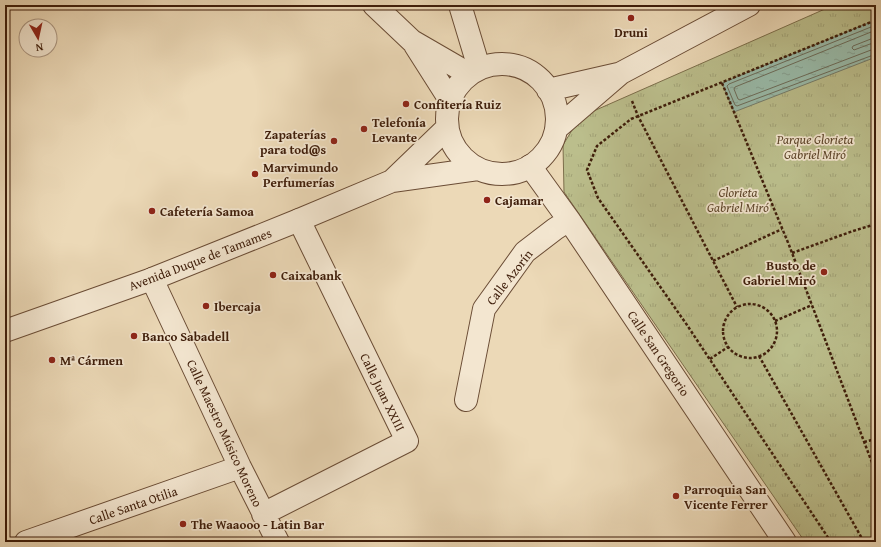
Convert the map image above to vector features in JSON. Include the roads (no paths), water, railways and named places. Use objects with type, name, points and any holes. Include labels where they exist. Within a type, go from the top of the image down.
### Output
[{"type":"street","points":[[374,5],[412,41],[450,100]]},
{"type":"street","points":[[460,5],[474,72]]},
{"type":"street","points":[[556,129],[621,73],[749,5]]},
{"type":"street","points":[[412,41],[474,72]]},
{"type":"street","points":[[494,64],[510,64],[525,69],[538,77],[548,90],[554,102],[556,129],[547,150],[530,166],[514,173],[496,174],[478,169],[464,159],[453,145],[447,128],[446,114],[450,100],[458,86],[474,72],[494,64]]},
{"type":"street","points":[[548,90],[621,73]]},
{"type":"street","name":"Avenida Duque de Tamames","points":[[392,181],[447,128]]},
{"type":"street","name":"Calle San Gregorio","points":[[530,166],[569,220],[785,542]]},
{"type":"street","name":"Avenida Duque de Tamames","points":[[5,331],[152,279],[392,181],[478,169]]},
{"type":"street","name":"Calle Juan XXIII","points":[[264,514],[407,441],[299,220]]},
{"type":"street","name":"Calle Azorín","points":[[466,400],[484,309],[525,252],[569,220]]},
{"type":"street","name":"Calle Maestro Músico Moreno","points":[[152,279],[240,467],[278,542]]},
{"type":"street","name":"Calle Santa Otilia","points":[[26,542],[240,467]]},
{"type":"water","points":[[876,20],[876,57],[734,112],[722,83]]},
{"type":"place","name":"Druni","points":[[631,18]]},
{"type":"place","name":"Confitería Ruiz","points":[[406,104]]},
{"type":"place","name":"Telefonía Levante","points":[[364,129]]},
{"type":"place","name":"Zapaterías para tod@s","points":[[334,141]]},
{"type":"place","name":"Marvimundo Perfumerías","points":[[255,174]]},
{"type":"place","name":"Cajamar","points":[[487,200]]},
{"type":"place","name":"Cafetería Samoa","points":[[152,211]]},
{"type":"place","name":"Busto de Gabriel Miró","points":[[824,272]]},
{"type":"place","name":"Caixabank","points":[[273,275]]},
{"type":"place","name":"Ibercaja","points":[[206,306]]},
{"type":"place","name":"Banco Sabadell","points":[[134,336]]},
{"type":"place","name":"Mª Cármen","points":[[52,360]]},
{"type":"place","name":"Parroquia San Vicente Ferrer","points":[[676,496]]},
{"type":"place","name":"The Waaooo - Latin Bar","points":[[183,524]]},
{"type":"park label","name":"Parque Glorieta Gabriel Miró","points":[[815,146]]},
{"type":"park label","name":"Glorieta Gabriel Miró","points":[[738,200]]}]
